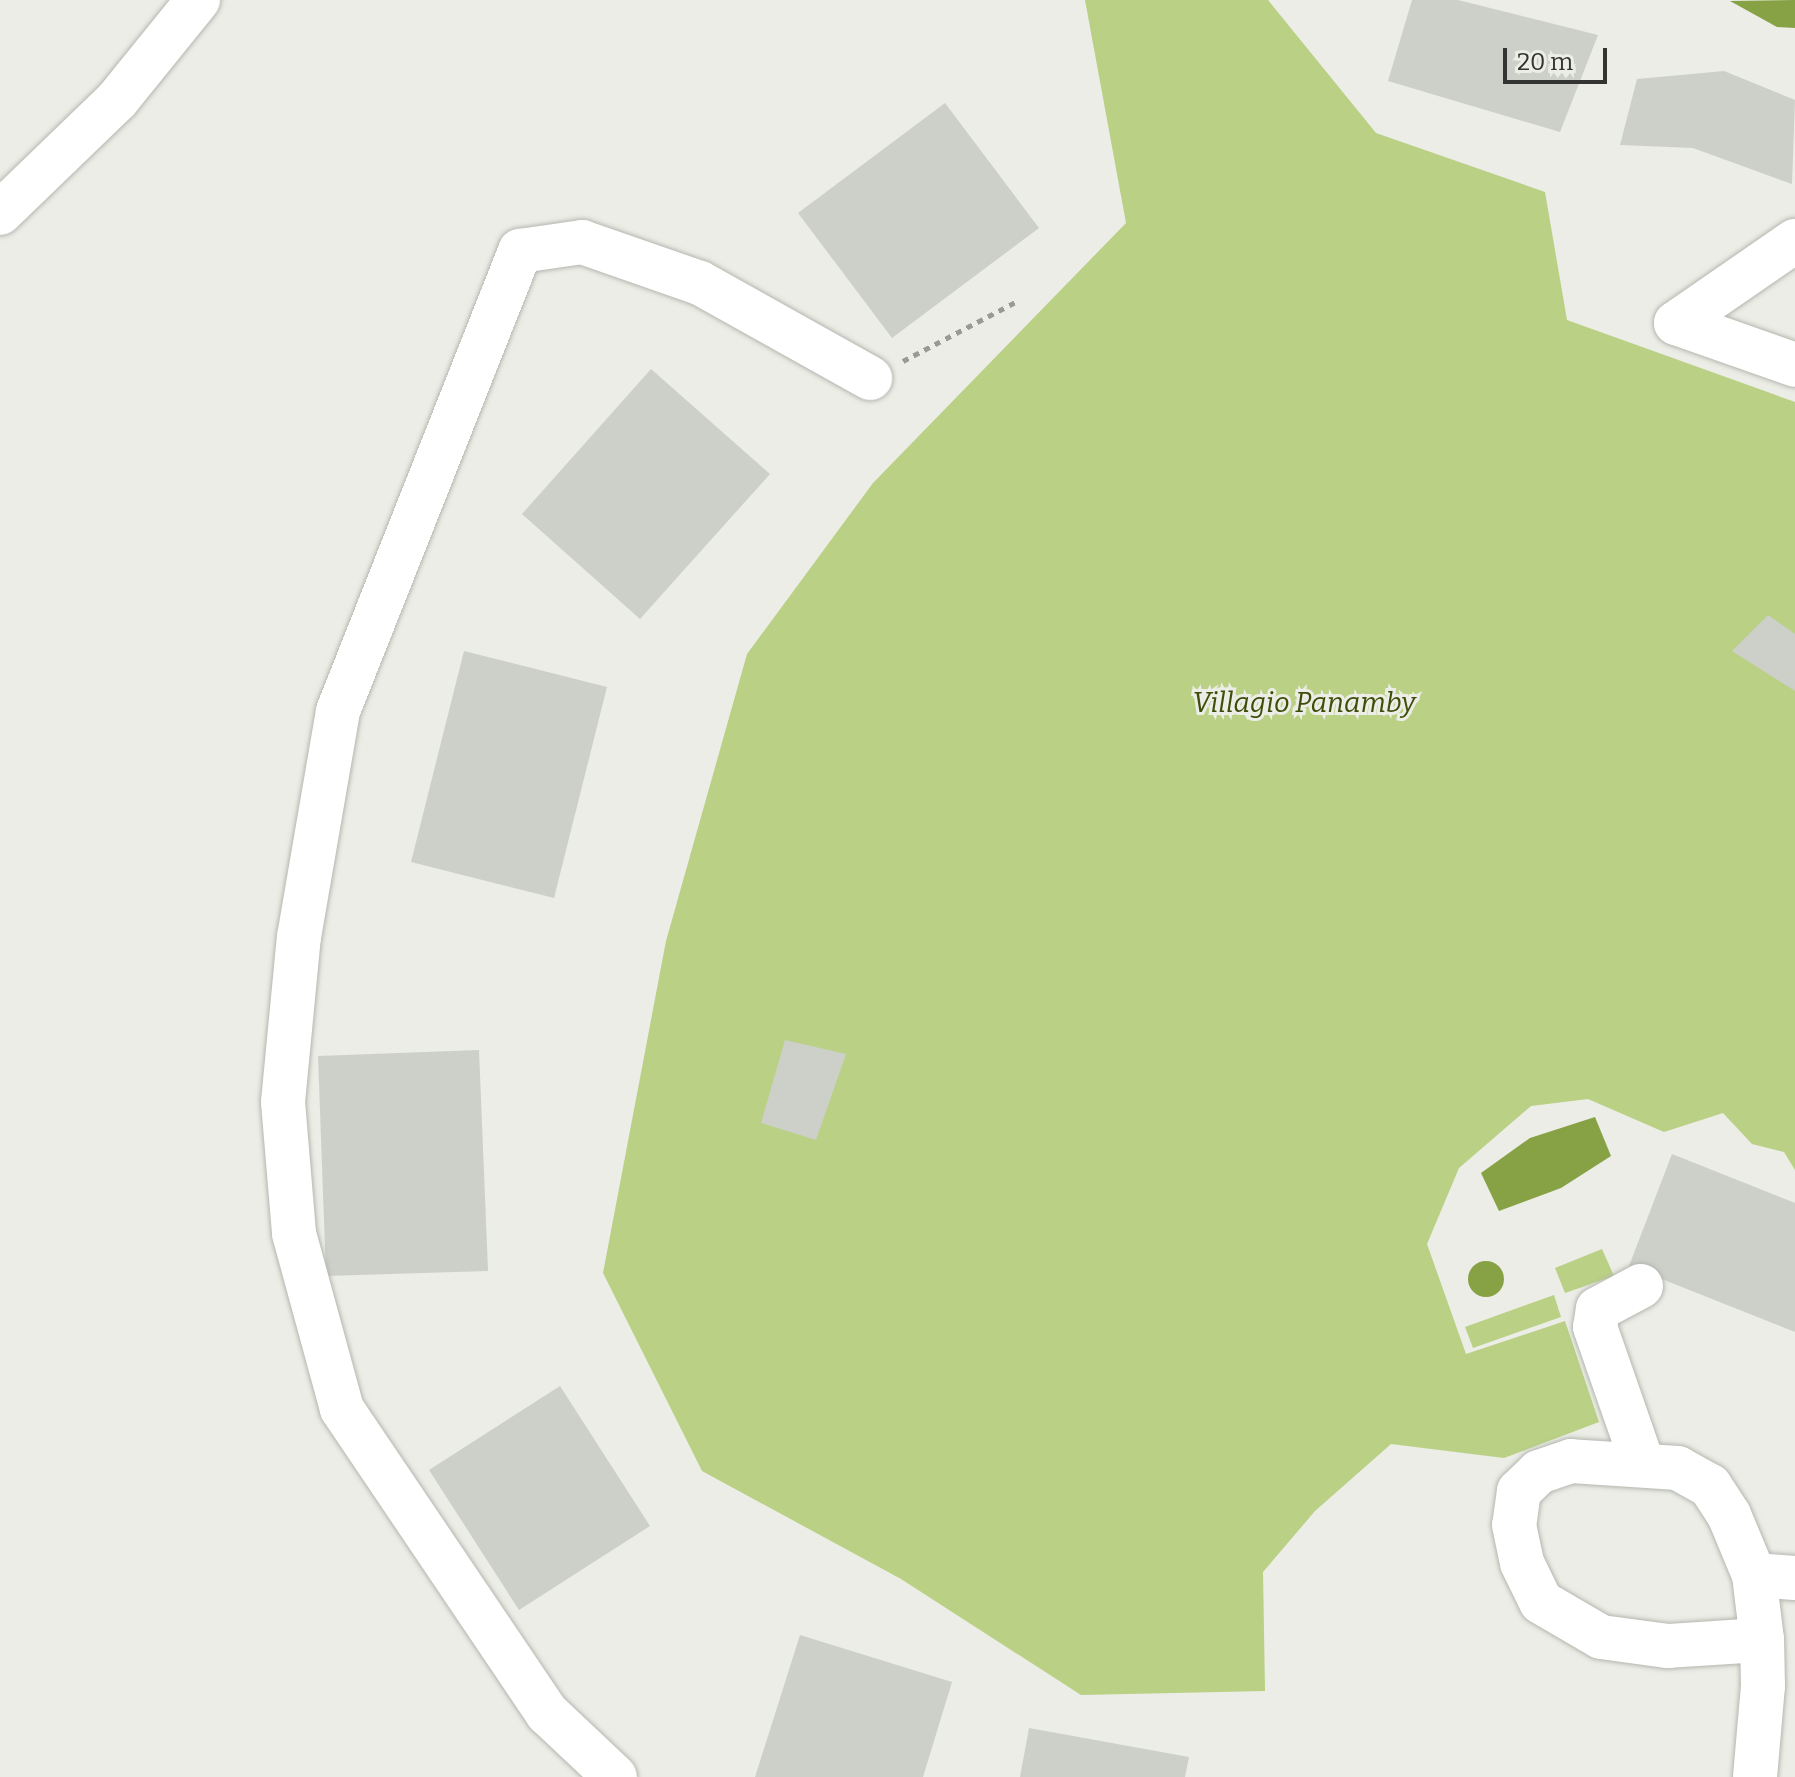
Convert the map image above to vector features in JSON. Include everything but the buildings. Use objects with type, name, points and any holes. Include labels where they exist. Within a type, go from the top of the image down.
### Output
[{"type":"street","points":[[0,213],[117,100],[198,0]]},
{"type":"street","points":[[1795,241],[1676,323],[1795,365]]},
{"type":"street","points":[[615,1777],[547,1713],[342,1409],[294,1233],[283,1102],[299,937],[338,711],[520,251],[582,242],[700,283],[870,378]]},
{"type":"street","points":[[1641,1286],[1598,1309],[1595,1327],[1643,1465]]},
{"type":"street","points":[[1755,1777],[1779,1684],[1762,1640],[1774,1576],[1710,1486],[1678,1468],[1571,1461],[1539,1472],[1519,1491],[1514,1525],[1522,1563],[1541,1602],[1601,1637],[1668,1646],[1762,1640]]},
{"type":"path","points":[[870,378],[1019,300]]},
{"type":"green space","name":"Villagio Panamby","points":[[1085,0],[1268,0],[1376,133],[1545,192],[1567,320],[1795,402],[1795,1170],[1784,1152],[1752,1144],[1723,1113],[1664,1132],[1588,1099],[1531,1106],[1459,1168],[1427,1244],[1466,1354],[1565,1321],[1599,1422],[1504,1458],[1391,1444],[1315,1511],[1263,1572],[1265,1691],[1081,1695],[901,1579],[702,1471],[603,1273],[666,941],[747,654],[873,483],[1126,223]]},
{"type":"green space","points":[[1602,1249],[1614,1276],[1565,1293],[1555,1268]]},
{"type":"green space","points":[[1554,1295],[1561,1317],[1473,1348],[1465,1327]]},
{"type":"shaded area","points":[[1795,0],[1795,28],[1777,27],[1730,1]]},
{"type":"shaded area","points":[[1595,1117],[1611,1156],[1561,1188],[1499,1211],[1481,1173],[1530,1138]]},
{"type":"shaded area","points":[[1486,1261],[1499,1266],[1504,1279],[1499,1292],[1486,1297],[1473,1292],[1468,1279],[1473,1266]]}]
